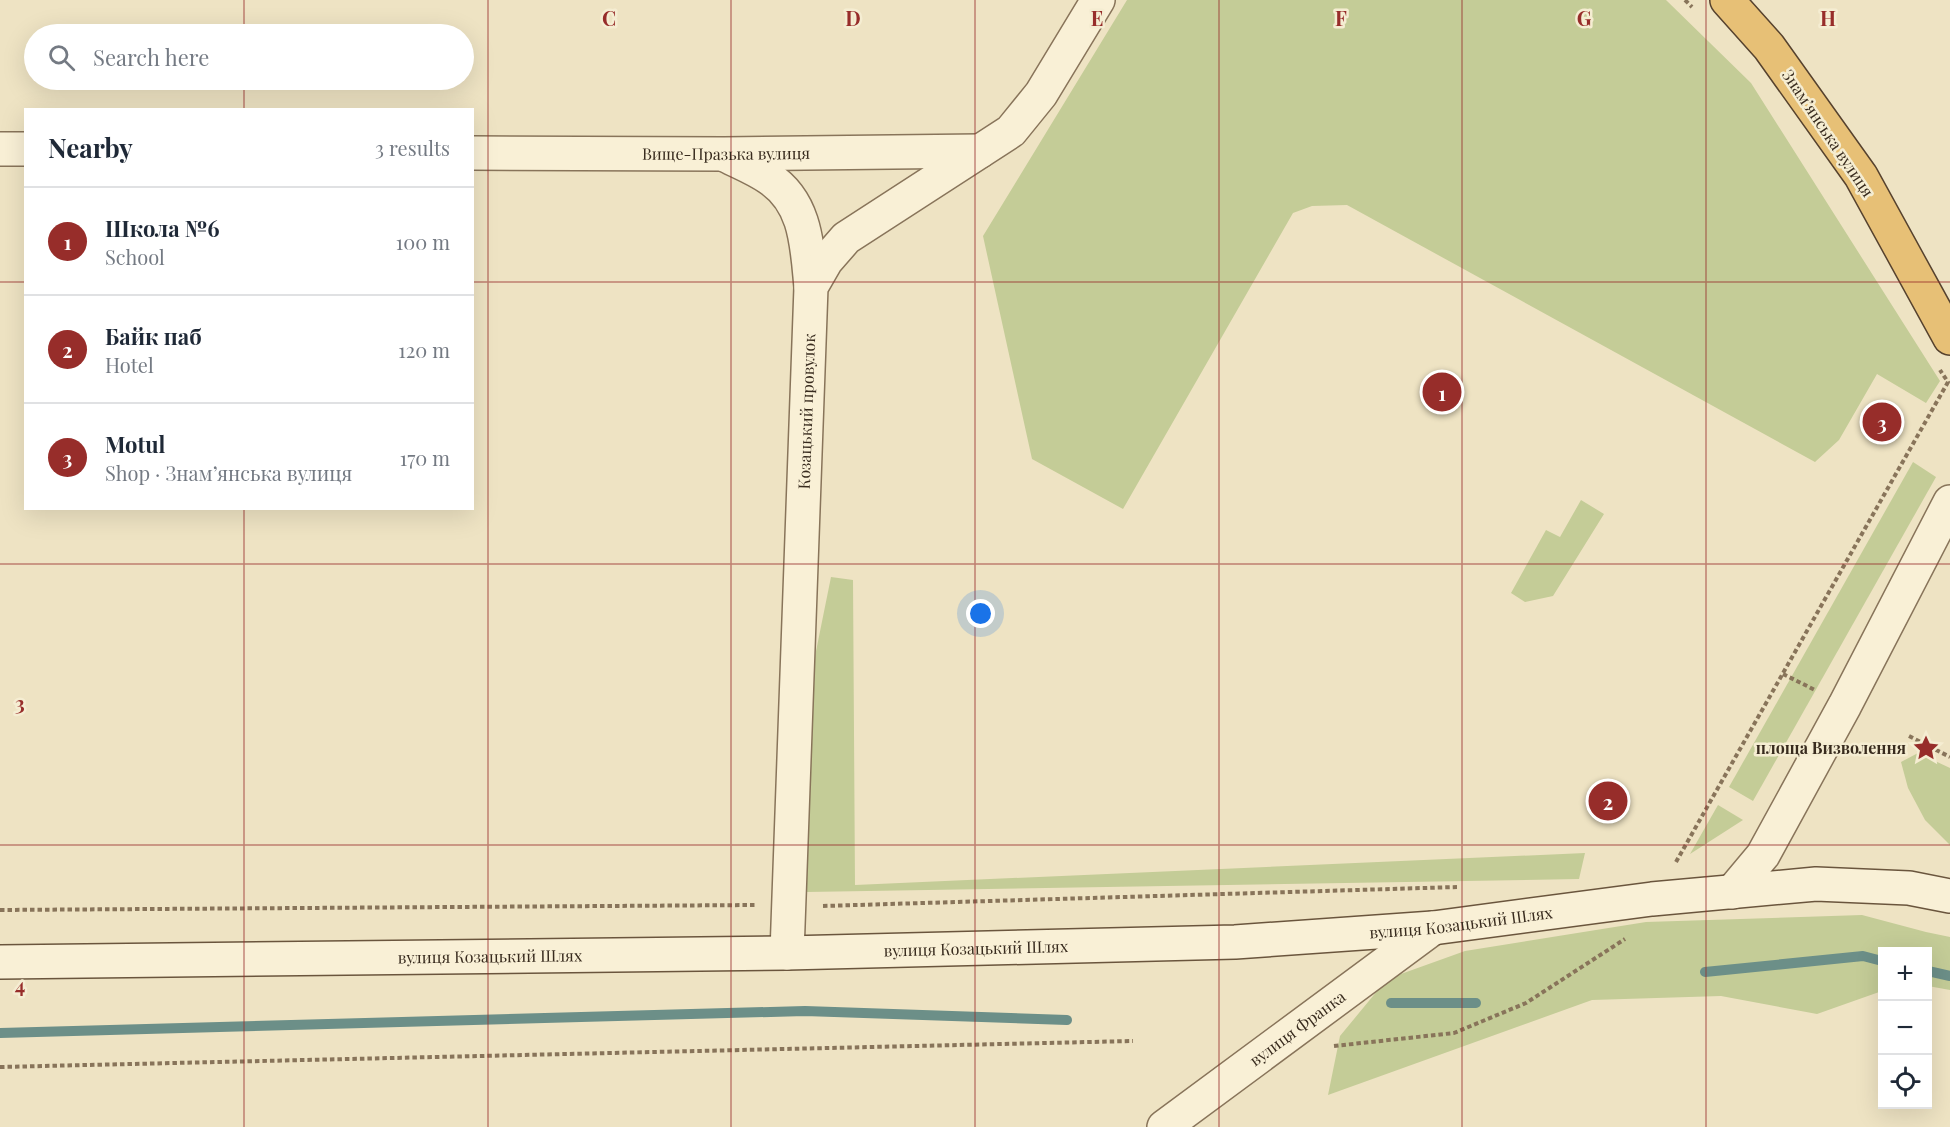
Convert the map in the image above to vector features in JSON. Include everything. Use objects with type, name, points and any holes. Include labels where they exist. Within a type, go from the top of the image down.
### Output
[{"type":"highway","name":"Знамʼянська вулиця","points":[[1727,0],[1769,47],[1861,176],[1943,351]]},
{"type":"street","name":"Козацький провулок","points":[[787,952],[811,287],[826,261],[846,238],[1011,131],[1041,94],[1098,0]]},
{"type":"street","points":[[0,149],[24,150]]},
{"type":"street","name":"Вище-Празька вулиця","points":[[474,153],[724,154],[980,151]]},
{"type":"street","points":[[724,154],[770,178],[785,192],[797,210],[805,230],[811,287]]},
{"type":"street","points":[[1732,892],[1762,855],[1845,705],[1950,502]]},
{"type":"street","name":"вулиця Козацький Шлях","points":[[0,962],[787,952],[1235,942],[1433,928],[1652,899],[1816,884],[1908,888],[1950,896]]},
{"type":"street","name":"вулиця Франка","points":[[1164,1127],[1433,928]]},
{"type":"path","points":[[1685,0],[1694,8]]},
{"type":"path","points":[[1667,863],[1676,862],[1948,382],[1943,351]]},
{"type":"path","points":[[1783,674],[1818,692]]},
{"type":"path","points":[[1909,736],[1950,757]]},
{"type":"path","points":[[0,910],[868,906],[1458,887]]},
{"type":"path","points":[[1334,1046],[1454,1033],[1526,1003],[1625,939]]},
{"type":"path","points":[[0,1067],[1133,1041]]},
{"type":"green space","points":[[1127,0],[1666,0],[1751,83],[1940,381],[1926,403],[1877,374],[1839,440],[1815,462],[1347,205],[1312,206],[1293,213],[1123,509],[1032,459],[983,236]]},
{"type":"green space","points":[[1913,462],[1936,477],[1753,801],[1729,787]]},
{"type":"green space","points":[[1581,500],[1604,514],[1553,596],[1525,602],[1511,593],[1546,530],[1560,537]]},
{"type":"green space","points":[[831,577],[853,580],[855,885],[1585,853],[1579,879],[807,892],[804,806],[812,671]]},
{"type":"green space","points":[[1918,753],[1950,768],[1950,845],[1925,820],[1908,788],[1901,762]]},
{"type":"green space","points":[[1718,805],[1743,820],[1690,854]]},
{"type":"green space","points":[[1862,915],[1950,937],[1950,990],[1932,987],[1932,947],[1878,947],[1878,992],[1817,1014],[1721,996],[1592,1000],[1328,1095],[1340,1036],[1387,979],[1465,951],[1646,922]]},
{"type":"waterway","points":[[1705,972],[1863,956],[1878,960]]},
{"type":"waterway","points":[[1932,972],[1950,976]]},
{"type":"waterway","points":[[1391,1003],[1476,1003]]},
{"type":"waterway","points":[[0,1033],[805,1011],[1067,1020]]},
{"type":"place","name":"Школа №6","points":[[1442,392]]},
{"type":"place","name":"Motul","points":[[1882,422]]},
{"type":"place","name":"площа Визволення","points":[[1926,748]]},
{"type":"place","name":"Байк паб","points":[[1608,801]]}]
